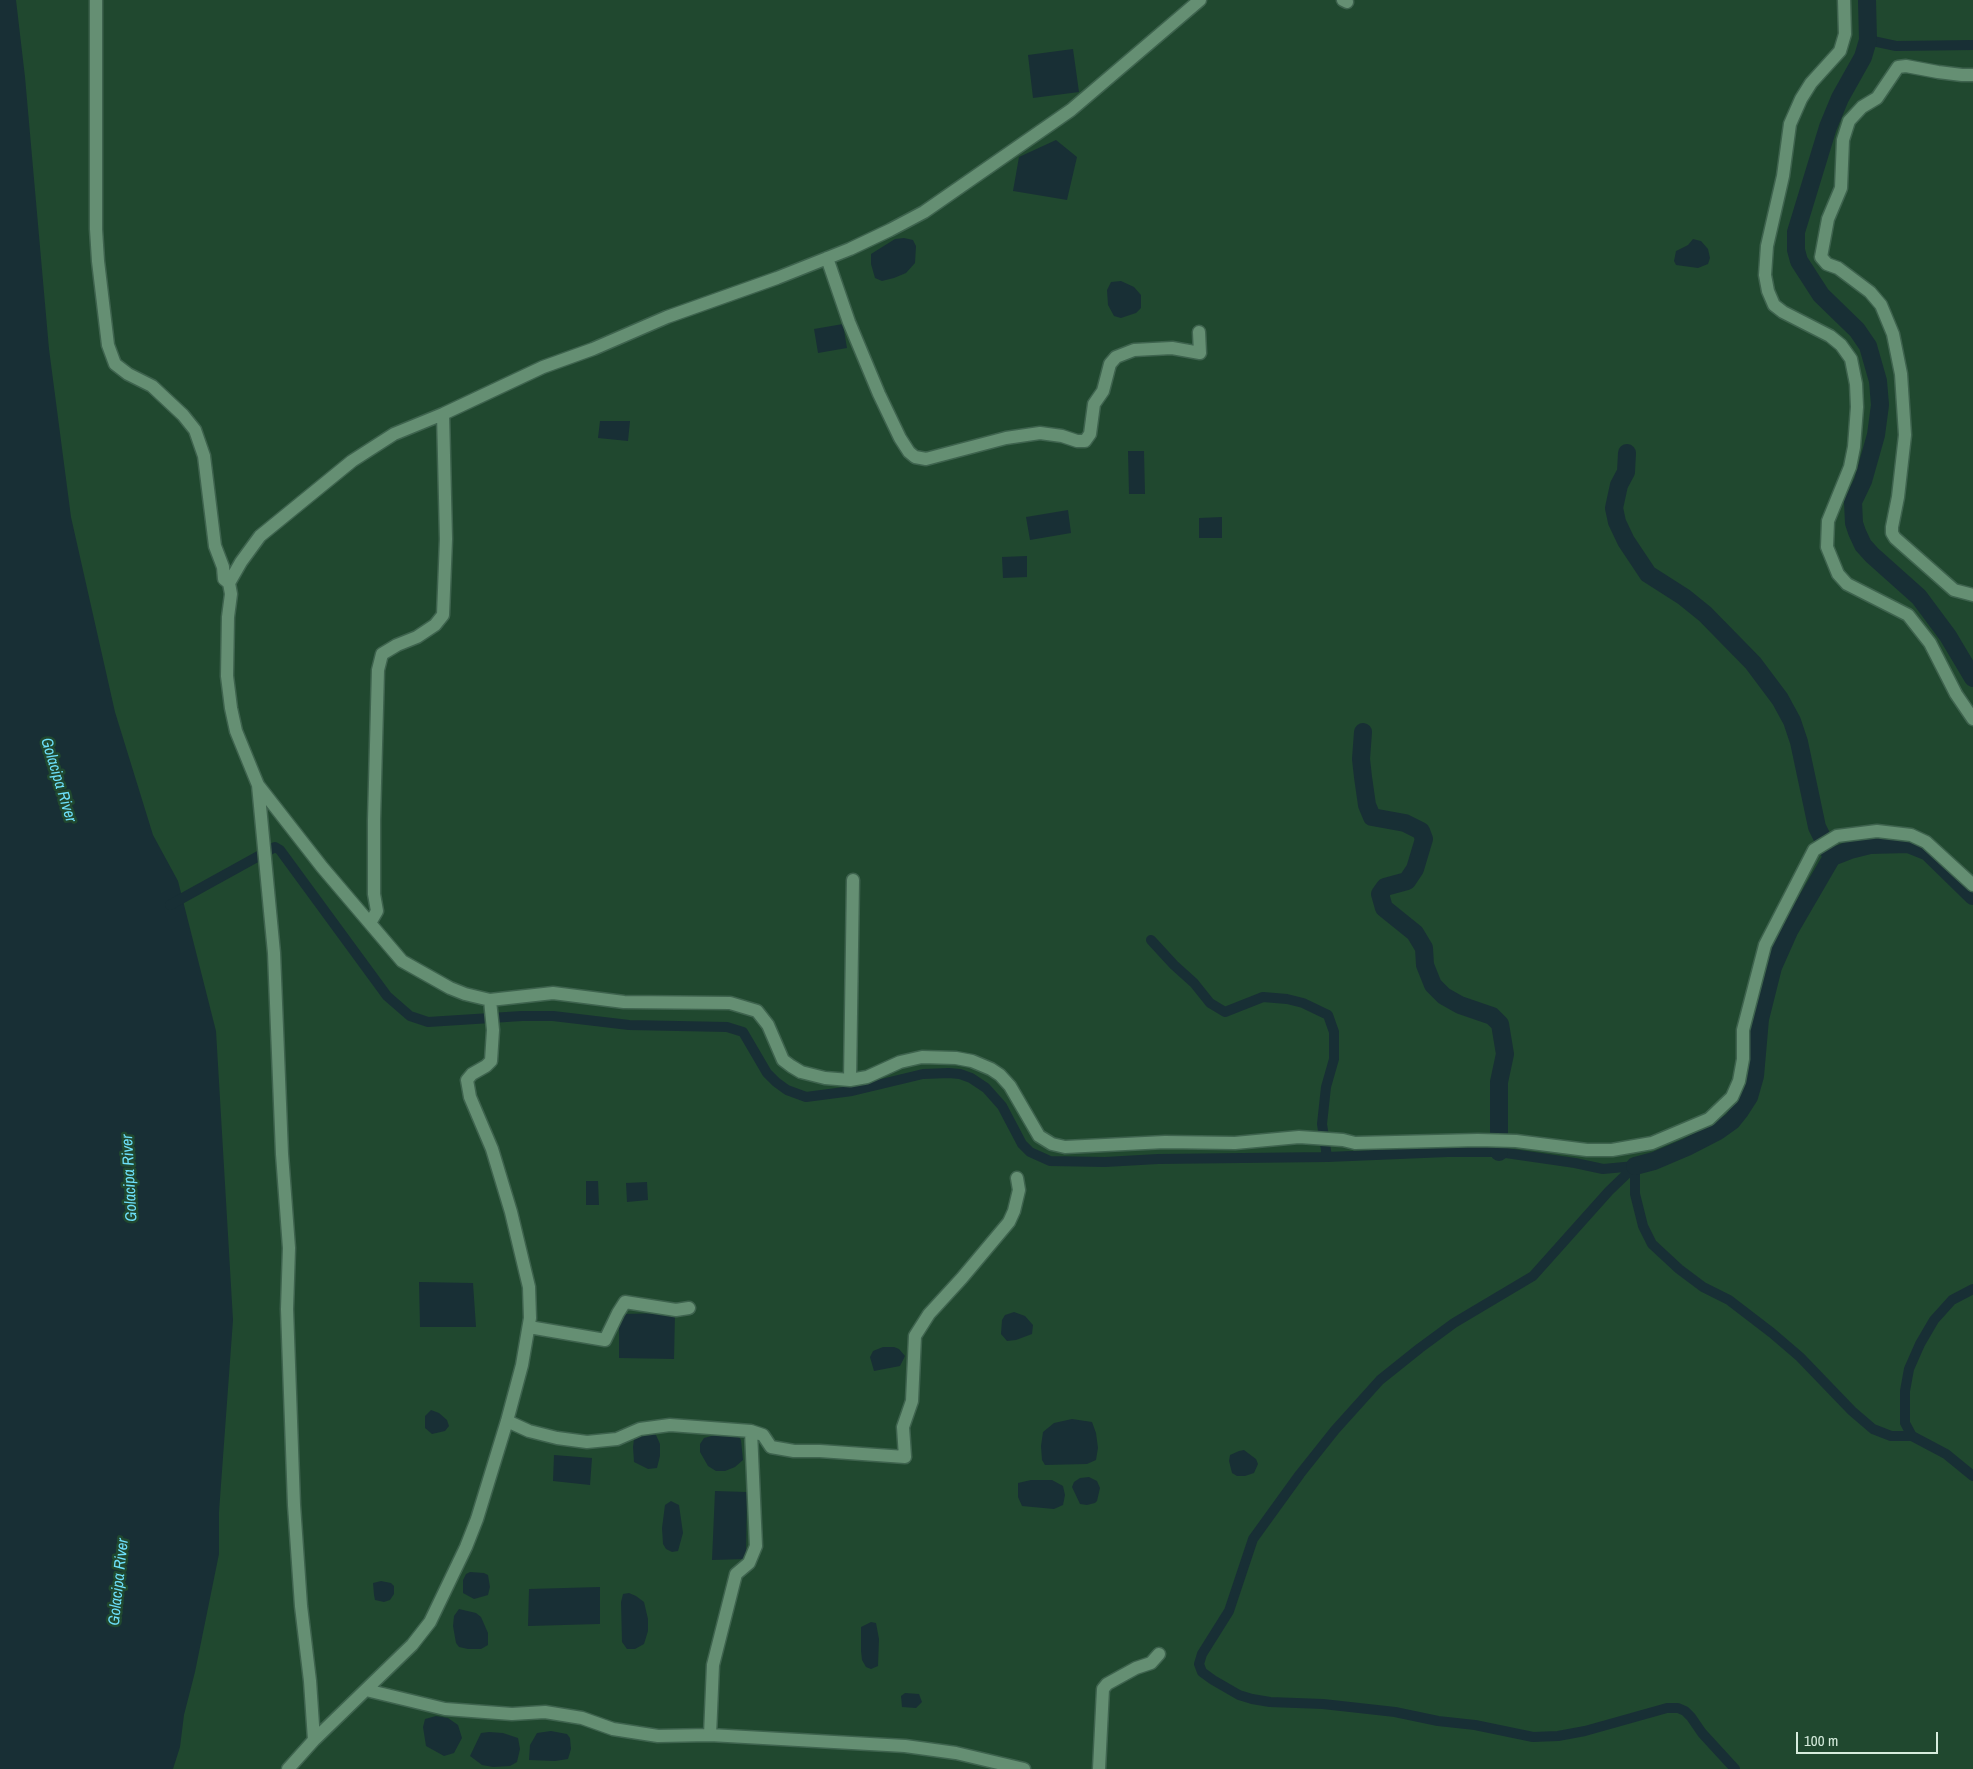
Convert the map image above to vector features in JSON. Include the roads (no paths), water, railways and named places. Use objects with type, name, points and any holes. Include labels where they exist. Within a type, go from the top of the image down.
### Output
[{"type":"street","points":[[96,0],[96,229],[108,345],[115,364],[128,374],[152,386],[183,415],[195,430],[204,456],[216,546],[223,567],[224,579],[229,583]]},
{"type":"street","points":[[1200,0],[1071,110],[924,212],[890,230],[827,258],[543,367],[443,414],[394,434],[352,461],[260,536],[241,562],[229,583],[231,594],[228,617],[228,676],[231,708],[236,731],[258,785],[322,867],[402,961],[450,988],[490,1000],[553,993],[624,1002],[730,1003],[757,1011],[768,1025],[783,1060],[801,1072],[825,1078],[850,1080],[866,1077],[900,1062],[922,1057],[956,1058],[972,1061],[991,1068],[1010,1086],[1039,1136],[1052,1144],[1065,1147],[1165,1142],[1235,1143],[1299,1137],[1343,1140],[1355,1143],[1478,1140],[1516,1141],[1587,1150],[1631,1148],[1652,1143],[1709,1119],[1732,1097],[1739,1081],[1743,1059],[1744,1023],[1765,945],[1814,850],[1837,836],[1877,831],[1911,834],[1926,842],[1973,885]]},
{"type":"street","points":[[1844,0],[1845,34],[1840,51],[1811,83],[1801,99],[1790,124],[1783,176],[1767,246],[1765,275],[1768,291],[1774,304],[1783,312],[1830,336],[1841,345],[1851,359],[1856,384],[1857,406],[1854,447],[1848,473],[1828,521],[1828,547],[1838,574],[1847,584],[1908,615],[1930,643],[1956,694],[1973,719]]},
{"type":"street","points":[[1973,75],[1938,72],[1906,66],[1898,67],[1877,98],[1849,120],[1843,140],[1841,188],[1828,219],[1821,257],[1827,264],[1838,268],[1870,292],[1881,305],[1893,334],[1901,374],[1905,435],[1892,533],[1895,538],[1954,590],[1973,595]]},
{"type":"street","points":[[827,258],[849,322],[879,394],[900,438],[909,452],[915,457],[926,458],[1006,438],[1040,433],[1085,441],[1090,434],[1094,404],[1103,391],[1110,364],[1116,357],[1134,350],[1172,348],[1200,353],[1199,332]]},
{"type":"street","points":[[370,924],[377,911],[374,894],[374,820],[378,670],[382,654],[429,629],[443,615],[446,539],[443,414]]},
{"type":"street","points":[[258,785],[274,952],[282,1154],[289,1248],[287,1309],[294,1505],[301,1606],[310,1681],[314,1740]]},
{"type":"street","points":[[850,1080],[853,880]]},
{"type":"street","points":[[288,1769],[326,1726],[412,1645],[430,1622],[466,1547],[477,1519],[522,1365],[529,1327],[531,1300],[529,1287],[511,1212],[492,1149],[467,1088],[467,1080],[472,1074],[486,1066],[490,1061],[493,1030],[490,1000]]},
{"type":"street","points":[[507,1421],[529,1431],[547,1436],[587,1442],[617,1439],[640,1429],[670,1425],[751,1430],[763,1435],[771,1447],[794,1452],[820,1451],[905,1457],[903,1427],[912,1401],[915,1336],[929,1314],[962,1278],[1008,1222],[1014,1211],[1019,1190],[1017,1178]]},
{"type":"street","points":[[529,1327],[605,1340],[618,1312],[625,1302],[676,1310],[689,1308]]},
{"type":"street","points":[[710,1735],[713,1666],[736,1574],[749,1563],[756,1546],[751,1430]]},
{"type":"street","points":[[1099,1769],[1103,1689],[1107,1684],[1136,1668],[1151,1663],[1159,1654]]},
{"type":"street","points":[[366,1690],[445,1709],[512,1714],[545,1712],[582,1718],[613,1729],[658,1736],[710,1735],[905,1746],[956,1753],[1024,1769]]},
{"type":"water","name":"Golacipa River","points":[[0,0],[16,0],[25,77],[49,349],[71,517],[115,712],[153,835],[178,881],[216,1031],[233,1320],[219,1512],[219,1554],[195,1672],[184,1715],[180,1747],[173,1769],[0,1769]]},
{"type":"water","points":[[1073,49],[1079,92],[1033,98],[1028,55]]},
{"type":"water","points":[[1056,140],[1077,157],[1067,200],[1013,191],[1019,157]]},
{"type":"water","points":[[895,239],[913,240],[916,246],[915,263],[906,273],[894,278],[882,281],[875,278],[871,264],[871,254]]},
{"type":"water","points":[[1693,239],[1701,241],[1708,249],[1710,258],[1708,264],[1698,268],[1676,265],[1674,261],[1676,251],[1688,245]]},
{"type":"water","points":[[1121,281],[1134,287],[1141,295],[1141,308],[1136,313],[1121,318],[1114,316],[1108,305],[1107,290],[1111,282]]},
{"type":"water","points":[[843,324],[847,348],[818,353],[814,329]]},
{"type":"water","points":[[600,421],[630,421],[628,441],[598,438]]},
{"type":"water","points":[[1128,451],[1144,451],[1145,494],[1129,494]]},
{"type":"water","points":[[1068,510],[1071,533],[1030,540],[1026,517]]},
{"type":"water","points":[[1222,517],[1222,538],[1199,538],[1199,518]]},
{"type":"water","points":[[1027,556],[1027,577],[1003,578],[1002,557]]},
{"type":"water","points":[[586,1181],[598,1181],[599,1205],[586,1205]]},
{"type":"water","points":[[647,1182],[648,1200],[627,1202],[626,1183]]},
{"type":"water","points":[[419,1282],[473,1283],[476,1327],[420,1327]]},
{"type":"water","points":[[1014,1312],[1025,1316],[1033,1325],[1032,1334],[1007,1341],[1001,1334],[1002,1320],[1005,1315]]},
{"type":"water","points":[[675,1313],[674,1359],[619,1358],[619,1314]]},
{"type":"water","points":[[883,1347],[899,1349],[905,1356],[900,1366],[874,1371],[870,1357],[873,1351]]},
{"type":"water","points":[[431,1410],[439,1413],[447,1420],[449,1426],[445,1431],[432,1434],[425,1428],[425,1416]]},
{"type":"water","points":[[1072,1419],[1092,1422],[1098,1448],[1096,1460],[1087,1464],[1045,1465],[1042,1460],[1041,1446],[1043,1432],[1054,1423]]},
{"type":"water","points":[[649,1432],[656,1435],[660,1444],[660,1456],[657,1468],[648,1469],[634,1462],[633,1447],[634,1439]]},
{"type":"water","points":[[737,1434],[741,1440],[743,1460],[735,1467],[725,1471],[716,1471],[708,1466],[700,1452],[700,1444],[704,1438],[715,1435]]},
{"type":"water","points":[[1244,1450],[1256,1459],[1258,1464],[1254,1473],[1237,1476],[1232,1473],[1229,1461],[1230,1455]]},
{"type":"water","points":[[554,1455],[592,1458],[590,1485],[553,1481]]},
{"type":"water","points":[[1089,1477],[1097,1481],[1100,1488],[1097,1501],[1087,1505],[1080,1504],[1072,1487],[1074,1482],[1080,1478]]},
{"type":"water","points":[[1031,1480],[1052,1480],[1063,1486],[1065,1495],[1063,1505],[1054,1509],[1022,1506],[1018,1497],[1018,1483]]},
{"type":"water","points":[[715,1491],[747,1492],[746,1559],[712,1560]]},
{"type":"water","points":[[671,1501],[679,1505],[683,1533],[678,1551],[672,1552],[666,1549],[663,1544],[662,1528],[665,1505]]},
{"type":"water","points":[[470,1572],[488,1575],[490,1587],[488,1595],[474,1599],[463,1593],[463,1580],[466,1574]]},
{"type":"water","points":[[381,1581],[391,1583],[394,1586],[394,1594],[390,1600],[384,1602],[375,1600],[374,1595],[373,1583]]},
{"type":"water","points":[[600,1587],[600,1624],[528,1626],[529,1589]]},
{"type":"water","points":[[629,1593],[644,1602],[648,1619],[648,1631],[644,1644],[635,1649],[627,1649],[622,1642],[621,1602],[623,1594]]},
{"type":"water","points":[[459,1609],[476,1613],[481,1617],[488,1633],[488,1645],[481,1649],[459,1647],[456,1643],[453,1626],[454,1616]]},
{"type":"water","points":[[871,1622],[876,1623],[879,1639],[878,1666],[871,1669],[866,1667],[862,1660],[861,1627]]},
{"type":"water","points":[[905,1693],[919,1694],[922,1702],[916,1708],[902,1707],[901,1696]]},
{"type":"water","points":[[436,1716],[448,1718],[458,1725],[462,1738],[454,1753],[444,1756],[426,1746],[423,1727],[425,1719]]},
{"type":"water","points":[[551,1731],[567,1734],[570,1738],[571,1749],[568,1759],[555,1761],[529,1760],[530,1745],[537,1733]]},
{"type":"water","points":[[481,1733],[503,1733],[518,1738],[520,1749],[517,1762],[510,1766],[493,1767],[482,1765],[470,1756]]},
{"type":"waterway","points":[[1867,0],[1868,40],[1863,57],[1840,98],[1828,127],[1796,232],[1796,250],[1799,261],[1821,295],[1857,330],[1868,346],[1878,381],[1880,405],[1876,435],[1863,481],[1853,502],[1854,523],[1857,532],[1863,545],[1872,555],[1919,597],[1948,636],[1973,678]]},
{"type":"waterway","points":[[1868,40],[1896,46],[1973,45]]},
{"type":"waterway","points":[[1627,453],[1626,472],[1619,485],[1614,508],[1617,522],[1626,541],[1648,574],[1684,597],[1705,614],[1753,663],[1780,699],[1792,721],[1799,742],[1817,827],[1832,857]]},
{"type":"waterway","points":[[1363,732],[1361,759],[1367,805],[1372,817],[1405,823],[1421,831],[1424,839],[1415,869],[1407,881],[1385,887],[1380,894],[1384,908],[1415,933],[1424,948],[1425,965],[1433,985],[1444,996],[1460,1005],[1492,1016],[1500,1024],[1505,1054],[1499,1082],[1499,1152]]},
{"type":"waterway","points":[[1635,1166],[1654,1161],[1718,1131],[1732,1121],[1749,1097],[1755,1076],[1760,1019],[1773,967],[1789,931],[1832,857],[1870,845],[1908,844],[1928,852],[1973,896]]},
{"type":"waterway","points":[[170,905],[275,847],[280,850],[387,996],[410,1016],[428,1022],[553,1016],[629,1025],[727,1027],[743,1032],[767,1073],[776,1082],[787,1090],[806,1097],[852,1091],[923,1074],[960,1074],[971,1078],[986,1088],[1002,1106],[1022,1144],[1030,1152],[1050,1161],[1105,1162],[1158,1159],[1499,1152],[1603,1169],[1635,1166],[1635,1194],[1643,1226],[1652,1244],[1679,1269],[1703,1287],[1729,1300],[1772,1333],[1800,1357],[1852,1411],[1873,1429],[1891,1436],[1912,1436]]},
{"type":"waterway","points":[[1151,940],[1194,983],[1210,1003],[1225,1012],[1263,997],[1287,999],[1303,1003],[1328,1015],[1334,1032],[1334,1059],[1326,1087],[1322,1124],[1327,1157]]},
{"type":"waterway","points":[[1635,1166],[1609,1191],[1533,1276],[1454,1323],[1420,1348],[1380,1380],[1335,1430],[1300,1474],[1253,1539],[1229,1611],[1202,1654],[1199,1664],[1202,1672],[1213,1680],[1239,1695],[1252,1699],[1395,1712],[1533,1737],[1558,1736],[1585,1731],[1667,1708],[1678,1708],[1685,1711],[1691,1717],[1702,1733],[1735,1769]]},
{"type":"waterway","points":[[1973,1289],[1952,1300],[1934,1320],[1920,1344],[1909,1369],[1905,1391],[1905,1423],[1912,1436],[1946,1454],[1973,1476]]}]
